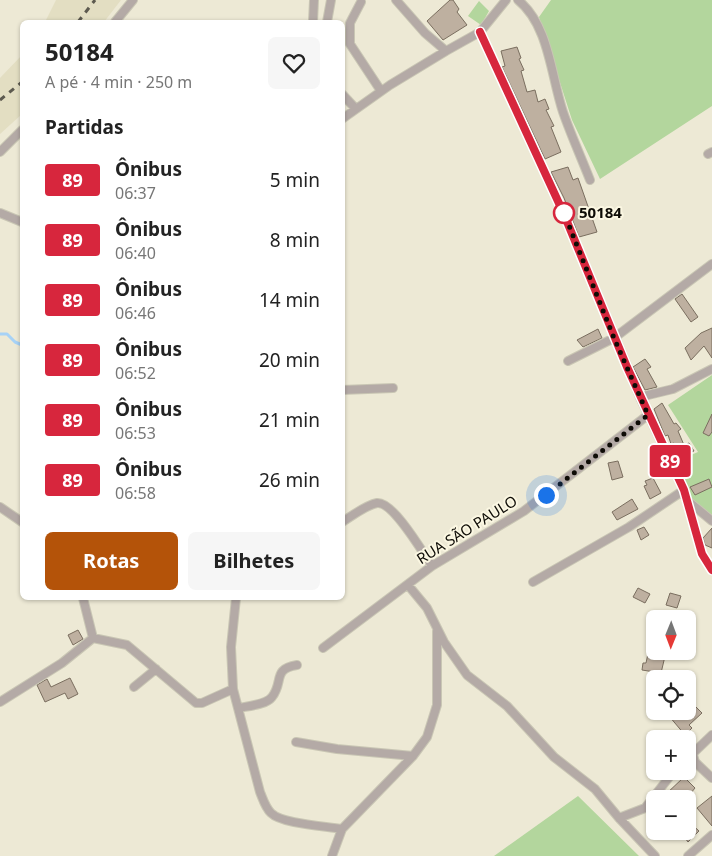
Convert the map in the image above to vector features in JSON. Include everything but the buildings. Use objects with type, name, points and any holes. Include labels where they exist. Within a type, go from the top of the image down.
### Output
[{"type":"street","points":[[117,20],[133,0]]},
{"type":"street","points":[[314,0],[314,20]]},
{"type":"street","points":[[327,20],[331,0]]},
{"type":"street","points":[[396,0],[425,33],[446,51]]},
{"type":"street","points":[[345,117],[381,91],[480,32],[506,0]]},
{"type":"street","points":[[518,0],[529,9],[539,29],[563,112],[590,180]]},
{"type":"street","points":[[361,2],[350,23],[350,44],[381,91]]},
{"type":"street","points":[[480,32],[563,212],[614,338],[684,490],[702,554],[712,570]]},
{"type":"street","points":[[345,97],[356,109]]},
{"type":"street","points":[[0,152],[20,132]]},
{"type":"street","points":[[0,214],[20,221]]},
{"type":"street","points":[[568,361],[614,338],[712,264]]},
{"type":"street","points":[[640,397],[673,389],[712,368]]},
{"type":"street","points":[[345,390],[393,388]]},
{"type":"street","name":"RUA SÃO PAULO","points":[[323,648],[432,566],[524,512],[648,415]]},
{"type":"street","points":[[533,582],[629,527],[684,490]]},
{"type":"street","points":[[688,501],[712,521]]},
{"type":"street","points":[[345,520],[376,503],[383,504],[398,517],[432,566]]},
{"type":"street","points":[[0,506],[20,521]]},
{"type":"street","points":[[408,585],[436,624],[448,649],[467,675],[506,706],[554,757],[595,789],[655,856]]},
{"type":"street","points":[[84,600],[93,638]]},
{"type":"street","points":[[236,600],[231,647],[233,689],[260,792],[270,812],[286,820],[342,829]]},
{"type":"street","points":[[332,856],[342,829],[413,756],[427,736],[437,705],[436,624]]},
{"type":"street","points":[[93,638],[127,645],[196,703],[202,703],[233,689]]},
{"type":"street","points":[[0,702],[62,663],[93,638]]},
{"type":"street","points":[[238,708],[263,702],[272,697],[281,671],[288,666],[297,664]]},
{"type":"street","points":[[134,687],[156,669]]},
{"type":"street","points":[[696,750],[712,735]]},
{"type":"street","points":[[296,742],[336,749],[413,756]]},
{"type":"street","points":[[696,763],[712,778]]},
{"type":"street","points":[[619,818],[645,808],[667,780]]},
{"type":"street","points":[[688,856],[712,835]]},
{"type":"shaded area","points":[[56,0],[121,0],[106,20],[46,20]]},
{"type":"shaded area","points":[[20,57],[20,116],[0,134],[0,78]]},
{"type":"green space","points":[[551,0],[712,0],[712,106],[600,179],[572,120],[539,17]]},
{"type":"green space","points":[[479,1],[489,11],[481,25],[468,16]]},
{"type":"green space","points":[[712,375],[712,517],[693,501],[674,462],[698,452],[668,405]]},
{"type":"green space","points":[[578,796],[639,856],[494,856]]},
{"type":"waterway","points":[[0,334],[7,334],[20,344]]},
{"type":"railway","points":[[80,20],[95,0]]},
{"type":"railway","points":[[0,100],[20,84]]},
{"type":"bus line","name":"89","points":[[480,32],[563,212],[614,338],[684,490],[702,554],[712,570]]},
{"type":"place","name":"50184","points":[[564,213]]},
{"type":"route","points":[[546,495],[648,415],[614,338],[564,213]]}]
